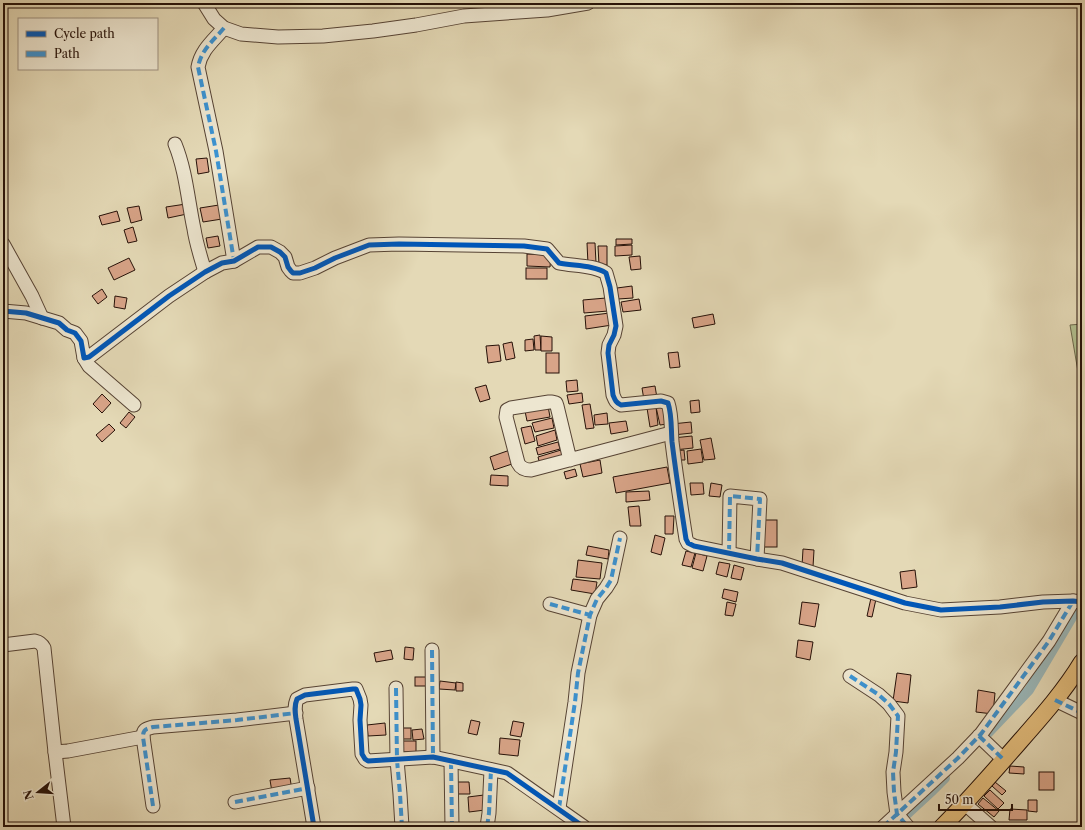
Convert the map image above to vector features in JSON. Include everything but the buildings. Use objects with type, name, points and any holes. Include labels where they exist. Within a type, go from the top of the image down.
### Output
[{"type":"main road","points":[[942,827],[965,804],[1000,756],[1055,700],[1075,674],[1082,662]]},
{"type":"street","points":[[204,3],[214,19],[224,28],[241,34],[278,38],[323,36],[416,25],[464,16],[547,10],[588,3]]},
{"type":"street","points":[[224,28],[200,58],[198,67],[216,151],[234,261]]},
{"type":"street","points":[[175,144],[180,156],[194,231],[205,272]]},
{"type":"street","points":[[3,244],[32,296],[42,318]]},
{"type":"street","points":[[84,358],[89,357],[169,296],[205,272],[222,263],[234,261],[258,247],[271,247],[280,252],[285,257],[288,267],[293,273],[300,273],[315,268],[335,258],[369,245],[524,246],[547,249],[559,262],[601,269],[606,273],[610,287],[616,326],[614,335],[609,345],[608,353],[613,395],[617,403],[622,405],[661,401],[668,403],[671,410],[671,433],[686,539],[688,543],[694,546],[782,563],[905,603],[941,610],[1000,608],[1043,602],[1077,602]]},
{"type":"street","points":[[3,311],[26,313],[42,318],[59,324],[75,334],[81,341],[84,358],[89,366],[134,405]]},
{"type":"street","points":[[570,460],[556,403],[549,402],[511,408],[507,410],[506,414],[508,424],[518,464],[521,468],[531,470],[570,460],[671,433]]},
{"type":"street","points":[[729,553],[730,496],[760,499],[757,559]]},
{"type":"street","points":[[559,808],[578,673],[590,615],[597,599],[611,580],[620,538]]},
{"type":"street","points":[[883,827],[902,819],[958,758],[980,737],[1077,602]]},
{"type":"street","points":[[550,604],[590,615]]},
{"type":"street","points":[[3,644],[35,641],[42,644],[44,648],[64,827]]},
{"type":"street","points":[[432,650],[433,757]]},
{"type":"street","points":[[850,676],[879,695],[889,704],[898,716],[896,752],[893,772],[894,792],[902,819]]},
{"type":"street","points":[[396,688],[397,760],[402,827]]},
{"type":"street","points":[[314,827],[295,707],[296,702],[299,697],[345,689],[356,690],[359,696],[361,705],[360,720],[362,754],[368,761],[433,757],[507,773],[559,808],[584,827]]},
{"type":"street","points":[[1055,700],[1082,713]]},
{"type":"street","points":[[153,806],[143,737],[143,732],[146,729],[153,727],[237,720],[296,712]]},
{"type":"street","points":[[55,752],[143,737]]},
{"type":"street","points":[[980,737],[1000,756]]},
{"type":"street","points":[[451,761],[452,827]]},
{"type":"street","points":[[487,827],[491,770]]},
{"type":"street","points":[[235,802],[308,788]]},
{"type":"street","points":[[965,804],[991,827]]},
{"type":"green space","points":[[1082,324],[1082,395],[1070,325]]},
{"type":"waterway","points":[[988,733],[1029,690],[1074,614],[1082,594]]},
{"type":"waterway","points":[[893,827],[945,778]]},
{"type":"marked path","points":[[224,28],[205,51],[198,67],[216,151],[234,261]]},
{"type":"marked path","points":[[729,553],[730,496],[760,499],[757,559]]},
{"type":"marked path","points":[[559,808],[578,673],[590,615],[597,599],[611,580],[620,538]]},
{"type":"marked path","points":[[883,827],[958,758],[981,734],[1049,641],[1073,601]]},
{"type":"marked path","points":[[550,604],[590,615]]},
{"type":"marked path","points":[[432,650],[433,757]]},
{"type":"marked path","points":[[850,676],[879,695],[889,704],[898,716],[896,752],[893,772],[894,792],[897,814],[908,827]]},
{"type":"marked path","points":[[396,688],[397,760],[402,827]]},
{"type":"marked path","points":[[1055,700],[1082,713]]},
{"type":"marked path","points":[[153,806],[143,737],[145,730],[148,728],[296,713]]},
{"type":"marked path","points":[[979,736],[1004,760]]},
{"type":"marked path","points":[[451,761],[452,827]]},
{"type":"marked path","points":[[487,827],[491,770]]},
{"type":"marked path","points":[[235,802],[308,788]]},
{"type":"cycle path","points":[[3,311],[26,313],[59,323],[67,330],[75,333],[81,341],[84,358],[89,357],[169,296],[205,272],[222,263],[234,261],[258,247],[271,247],[280,252],[285,257],[288,267],[293,273],[300,273],[315,268],[335,258],[369,245],[524,246],[547,249],[559,263],[596,268],[606,273],[610,287],[616,326],[614,335],[609,345],[608,353],[613,395],[616,401],[621,405],[661,401],[668,403],[671,417],[672,442],[677,478],[686,539],[688,543],[694,546],[782,563],[905,603],[941,610],[1000,607],[1043,602],[1082,602]]},
{"type":"cycle path","points":[[314,827],[296,719],[296,702],[297,699],[305,695],[353,689],[356,689],[360,699],[362,754],[368,761],[433,757],[507,773],[584,827]]}]
